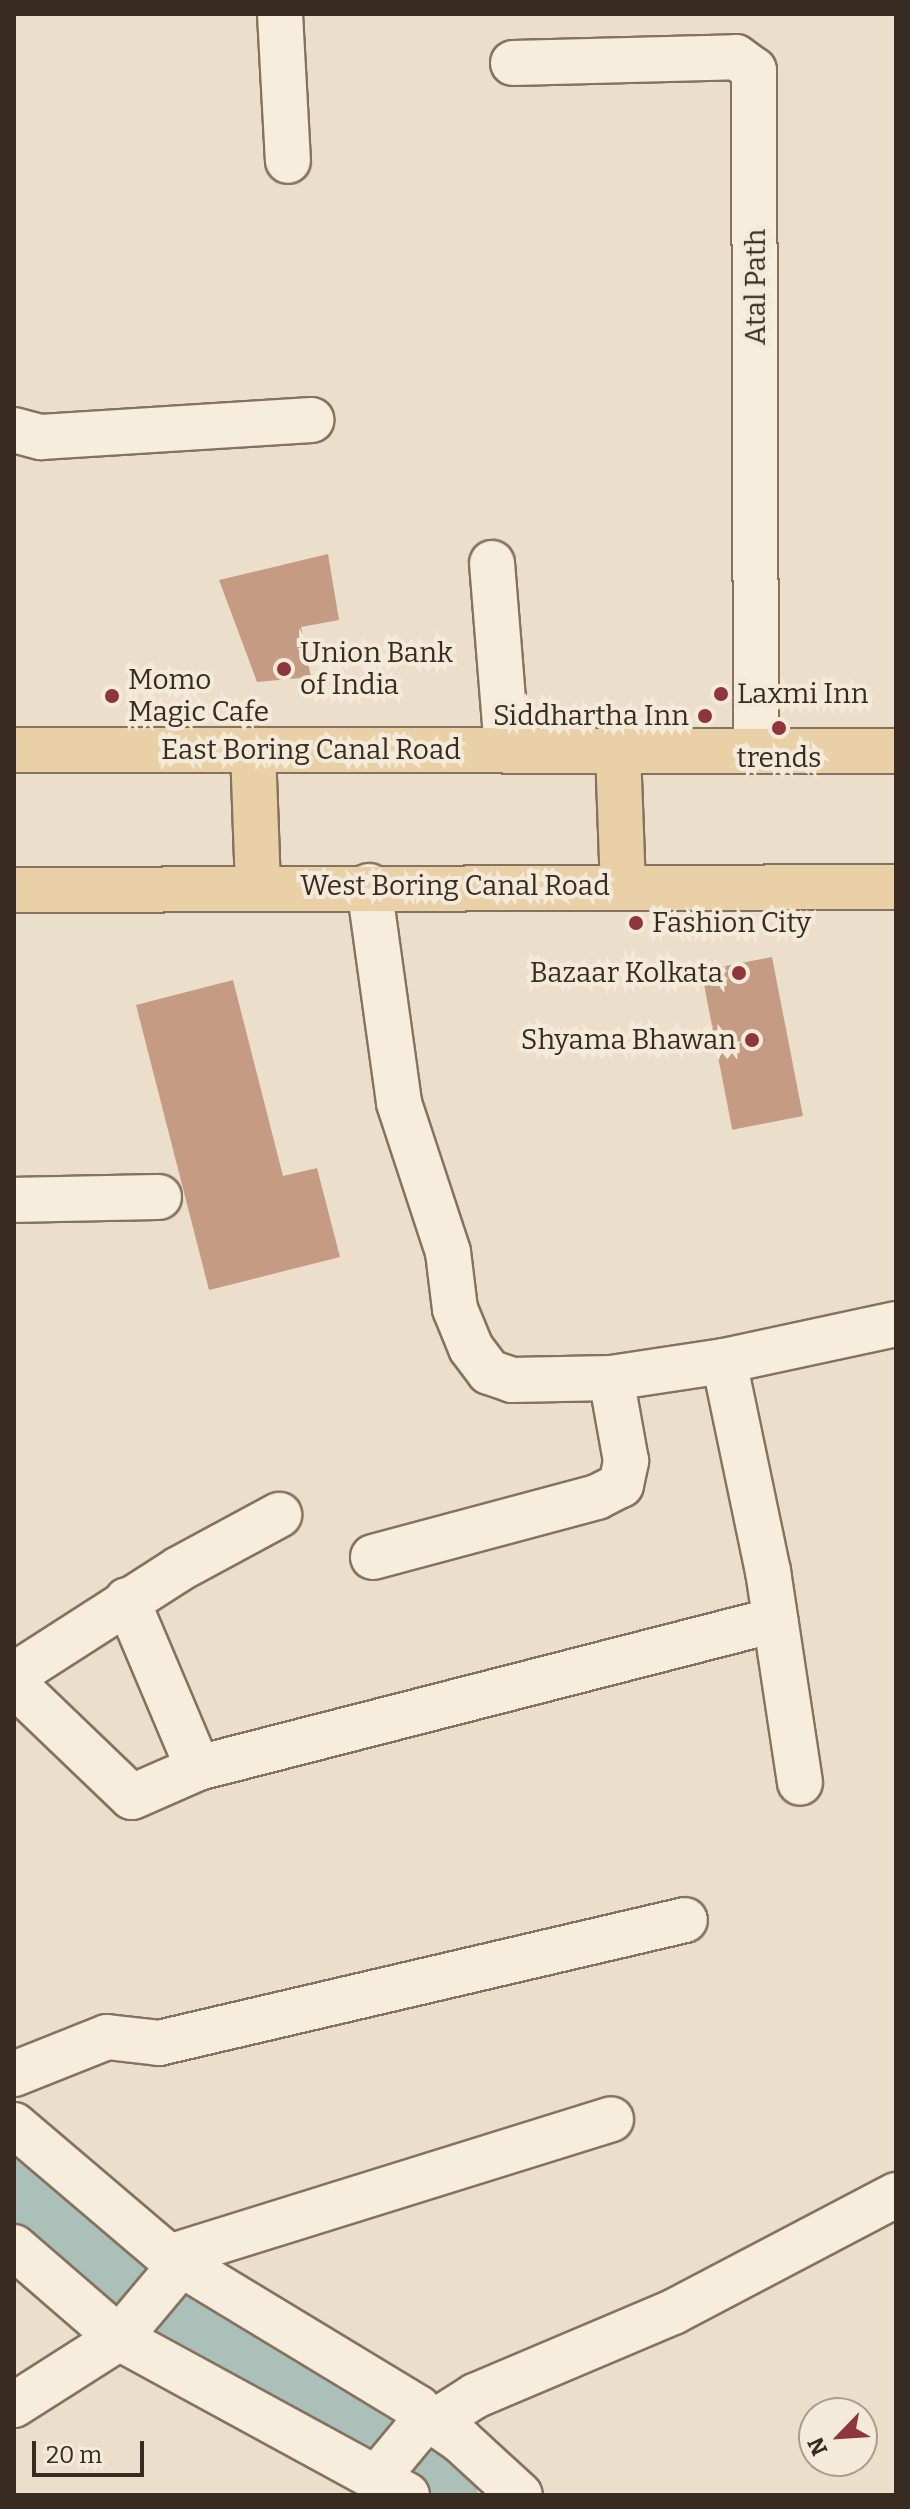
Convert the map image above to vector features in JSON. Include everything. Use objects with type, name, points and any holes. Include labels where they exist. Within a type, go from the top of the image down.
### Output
[{"type":"main road","name":"East Boring Canal Road","points":[[14,750],[896,751]]},
{"type":"main road","points":[[253,750],[258,886]]},
{"type":"main road","points":[[618,751],[623,886]]},
{"type":"main road","name":"West Boring Canal Road","points":[[14,890],[258,886],[896,887]]},
{"type":"street","points":[[280,14],[288,161]]},
{"type":"street","name":"Atal Path","points":[[513,63],[736,57],[754,70],[756,751]]},
{"type":"street","points":[[14,430],[41,437],[311,420]]},
{"type":"street","points":[[492,563],[507,750]]},
{"type":"street","points":[[369,886],[399,1103],[448,1252],[455,1309],[471,1348],[489,1372],[512,1380],[611,1378],[724,1361],[896,1324]]},
{"type":"street","points":[[14,1200],[159,1197]]},
{"type":"street","points":[[724,1361],[775,1620],[800,1783]]},
{"type":"street","points":[[373,1557],[597,1497],[621,1485],[626,1461],[611,1378]]},
{"type":"street","points":[[14,1675],[127,1600],[279,1515]]},
{"type":"street","points":[[127,1600],[198,1768]]},
{"type":"street","points":[[14,1684],[132,1797],[198,1768],[775,1620]]},
{"type":"street","points":[[14,2074],[107,2037],[159,2043],[685,1920]]},
{"type":"street","points":[[14,2405],[133,2321],[175,2261],[611,2119]]},
{"type":"street","points":[[14,2125],[175,2261],[412,2403],[407,2450]]},
{"type":"street","points":[[407,2450],[475,2396],[673,2312],[896,2195]]},
{"type":"street","points":[[14,2247],[133,2321],[407,2450],[520,2495]]},
{"type":"building","points":[[328,554],[339,620],[301,627],[311,677],[257,682],[219,580]]},
{"type":"building","name":"Shyama Bhawan","points":[[772,957],[803,1116],[732,1130],[701,971]]},
{"type":"building","points":[[233,980],[283,1176],[317,1168],[340,1257],[209,1290],[136,1005]]},
{"type":"waterway","points":[[14,2185],[109,2280],[167,2318],[348,2413],[444,2495]]},
{"type":"place","name":"Union Bank of India","points":[[284,669]]},
{"type":"place","name":"Laxmi Inn","points":[[721,694]]},
{"type":"place","name":"Momo Magic Cafe","points":[[112,696]]},
{"type":"place","name":"Siddhartha Inn","points":[[705,716]]},
{"type":"place","name":"trends","points":[[779,728]]},
{"type":"place","name":"Fashion City","points":[[636,923]]},
{"type":"place","name":"Bazaar Kolkata","points":[[739,973]]},
{"type":"place","name":"Shyama Bhawan","points":[[752,1040]]}]
